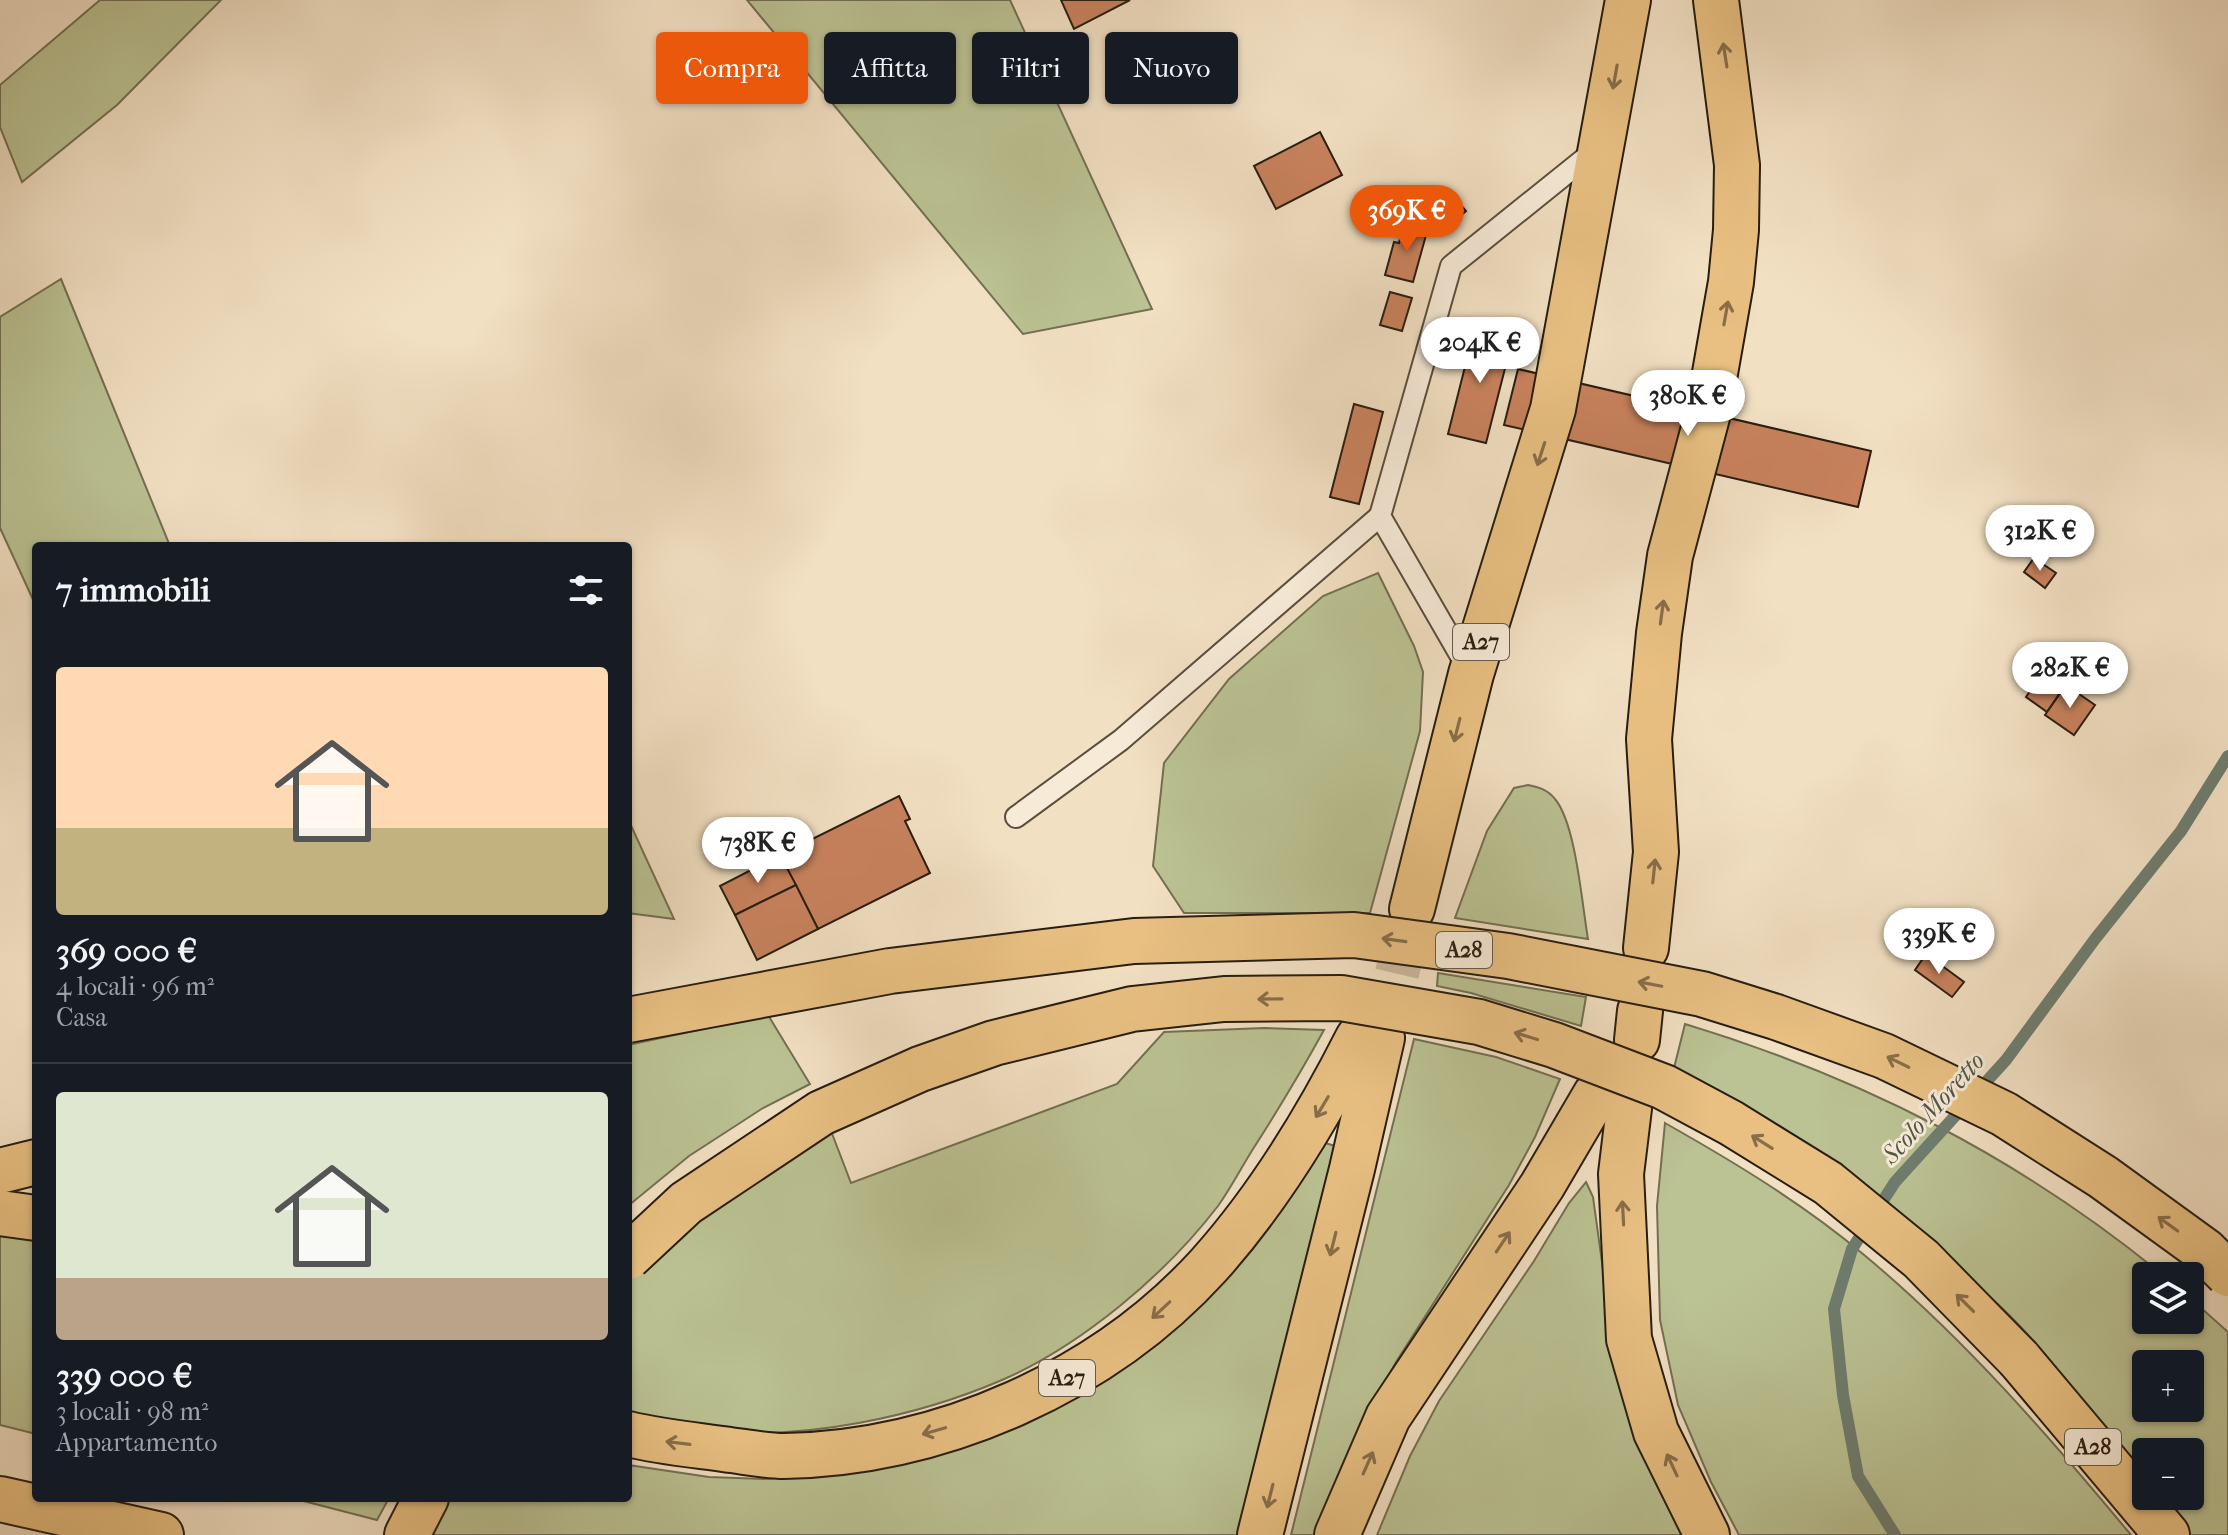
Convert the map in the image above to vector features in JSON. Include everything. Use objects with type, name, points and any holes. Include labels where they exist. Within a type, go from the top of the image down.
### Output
[{"type":"highway","name":"A27","points":[[1412,909],[1471,674],[1547,435],[1560,379],[1628,0]]},
{"type":"highway","points":[[1646,948],[1656,852],[1649,739],[1659,633],[1670,556],[1708,413],[1731,282],[1736,230],[1737,165],[1716,0]]},
{"type":"highway","name":"A28","points":[[632,1019],[890,971],[1134,941],[1354,935],[1508,956],[1702,994],[1884,1056],[2004,1114],[2066,1153],[2205,1251],[2228,1274]]},
{"type":"highway","name":"A28","points":[[632,1253],[686,1203],[821,1113],[935,1064],[994,1043],[1132,1009],[1224,999],[1341,998],[1479,1022],[1554,1045],[1664,1087],[1718,1115],[1828,1183],[1921,1259],[2019,1359],[2167,1535]]},
{"type":"highway","name":"A27","points":[[632,1435],[782,1456],[876,1448],[970,1421],[1065,1379],[1137,1332],[1208,1266],[1277,1180],[1329,1095],[1370,1038],[1352,1169],[1260,1535]]},
{"type":"highway","points":[[1337,1535],[1388,1417],[1542,1186],[1613,1101],[1621,1174],[1629,1339],[1656,1432],[1707,1535]]},
{"type":"highway","points":[[0,1171],[32,1163]]},
{"type":"highway","points":[[0,1213],[32,1217]]},
{"type":"highway","points":[[0,1499],[161,1535]]},
{"type":"highway","points":[[407,1535],[424,1502]]},
{"type":"lane","points":[[1016,817],[1121,740],[1380,516],[1451,266],[1603,143]]},
{"type":"lane","points":[[1380,516],[1471,674]]},
{"type":"green space","points":[[100,0],[221,0],[117,105],[22,182],[0,127],[0,85]]},
{"type":"green space","points":[[747,0],[1010,0],[1025,32],[972,32],[972,104],[1058,104],[1152,309],[1023,334],[833,104],[956,104],[956,32],[824,32],[824,93],[808,74],[808,32],[773,32]]},
{"type":"green space","points":[[61,279],[168,542],[32,542],[32,597],[0,528],[0,317]]},
{"type":"green space","points":[[1378,573],[1414,646],[1423,672],[1420,731],[1370,913],[1184,913],[1153,866],[1164,763],[1229,679],[1323,596]]},
{"type":"green space","points":[[1528,785],[1549,793],[1562,811],[1573,845],[1588,939],[1455,918],[1487,831],[1514,788]]},
{"type":"green space","points":[[632,828],[674,919],[632,914]]},
{"type":"green space","points":[[1438,973],[1586,997],[1581,1026],[1437,986]]},
{"type":"green space","points":[[768,1015],[810,1084],[763,1108],[689,1156],[632,1203],[632,1044]]},
{"type":"green space","points":[[1685,1024],[1751,1045],[1877,1096],[1937,1126],[2053,1194],[2146,1262],[2132,1262],[2132,1334],[2204,1334],[2204,1311],[2228,1332],[2228,1535],[2188,1535],[2167,1510],[2204,1510],[2204,1438],[2132,1438],[2132,1465],[2036,1344],[1971,1280],[1851,1179],[1783,1131],[1674,1068]]},
{"type":"green space","points":[[1264,1028],[1324,1030],[1218,1206],[1173,1257],[1092,1328],[1002,1380],[934,1405],[860,1423],[822,1429],[748,1433],[632,1420],[632,1266],[687,1218],[831,1131],[851,1183],[1117,1084],[1164,1032]]},
{"type":"green space","points":[[1414,1039],[1496,1057],[1560,1079],[1535,1137],[1509,1185],[1396,1362],[1366,1417],[1317,1535],[1291,1535]]},
{"type":"green space","points":[[1665,1123],[1792,1200],[1840,1235],[1900,1286],[2003,1388],[2131,1535],[1739,1535],[1711,1482],[1678,1405],[1660,1320],[1657,1206]]},
{"type":"green space","points":[[1313,1139],[1341,1148],[1238,1535],[427,1535],[446,1502],[632,1502],[632,1466],[709,1477],[764,1479],[874,1469],[1052,1405]]},
{"type":"green space","points":[[1586,1182],[1593,1197],[1613,1342],[1685,1535],[1377,1535],[1410,1456],[1439,1401],[1534,1261],[1569,1203]]},
{"type":"green space","points":[[0,1230],[32,1236],[32,1433],[0,1425]]},
{"type":"green space","points":[[307,1502],[387,1502],[377,1520]]},
{"type":"building","points":[[1061,0],[1130,0],[1074,29]]},
{"type":"building","points":[[1320,132],[1342,175],[1276,209],[1254,166]]},
{"type":"building","points":[[1451,193],[1466,211],[1455,220],[1447,210],[1426,227],[1415,213],[1437,197],[1441,201]]},
{"type":"building","points":[[1404,222],[1428,228],[1413,282],[1385,275],[1394,242],[1399,243]]},
{"type":"building","points":[[1390,292],[1412,298],[1402,331],[1380,325]]},
{"type":"building","points":[[1475,327],[1513,337],[1486,443],[1448,434]]},
{"type":"building","points":[[1518,369],[1871,451],[1858,507],[1504,425]]},
{"type":"building","points":[[1354,404],[1383,412],[1359,504],[1330,497]]},
{"type":"building","points":[[2034,558],[2056,573],[2045,588],[2024,572]]},
{"type":"building","points":[[2045,669],[2066,684],[2047,712],[2026,697]]},
{"type":"building","points":[[2066,685],[2095,705],[2074,735],[2045,715]]},
{"type":"building","points":[[899,796],[910,819],[905,821],[930,873],[818,929],[780,855]]},
{"type":"building","points":[[780,855],[796,885],[735,915],[720,886]]},
{"type":"building","points":[[796,885],[818,929],[757,960],[735,915]]},
{"type":"building","points":[[1926,954],[1964,982],[1952,997],[1915,970]]},
{"type":"waterway","name":"Scolo Moretto","points":[[1895,1535],[1858,1476],[1843,1395],[1834,1309],[1852,1249],[1895,1182],[2006,1060],[2095,939],[2181,831],[2228,756]]},
{"type":"tunnel","points":[[1382,1038],[1412,909]]}]
